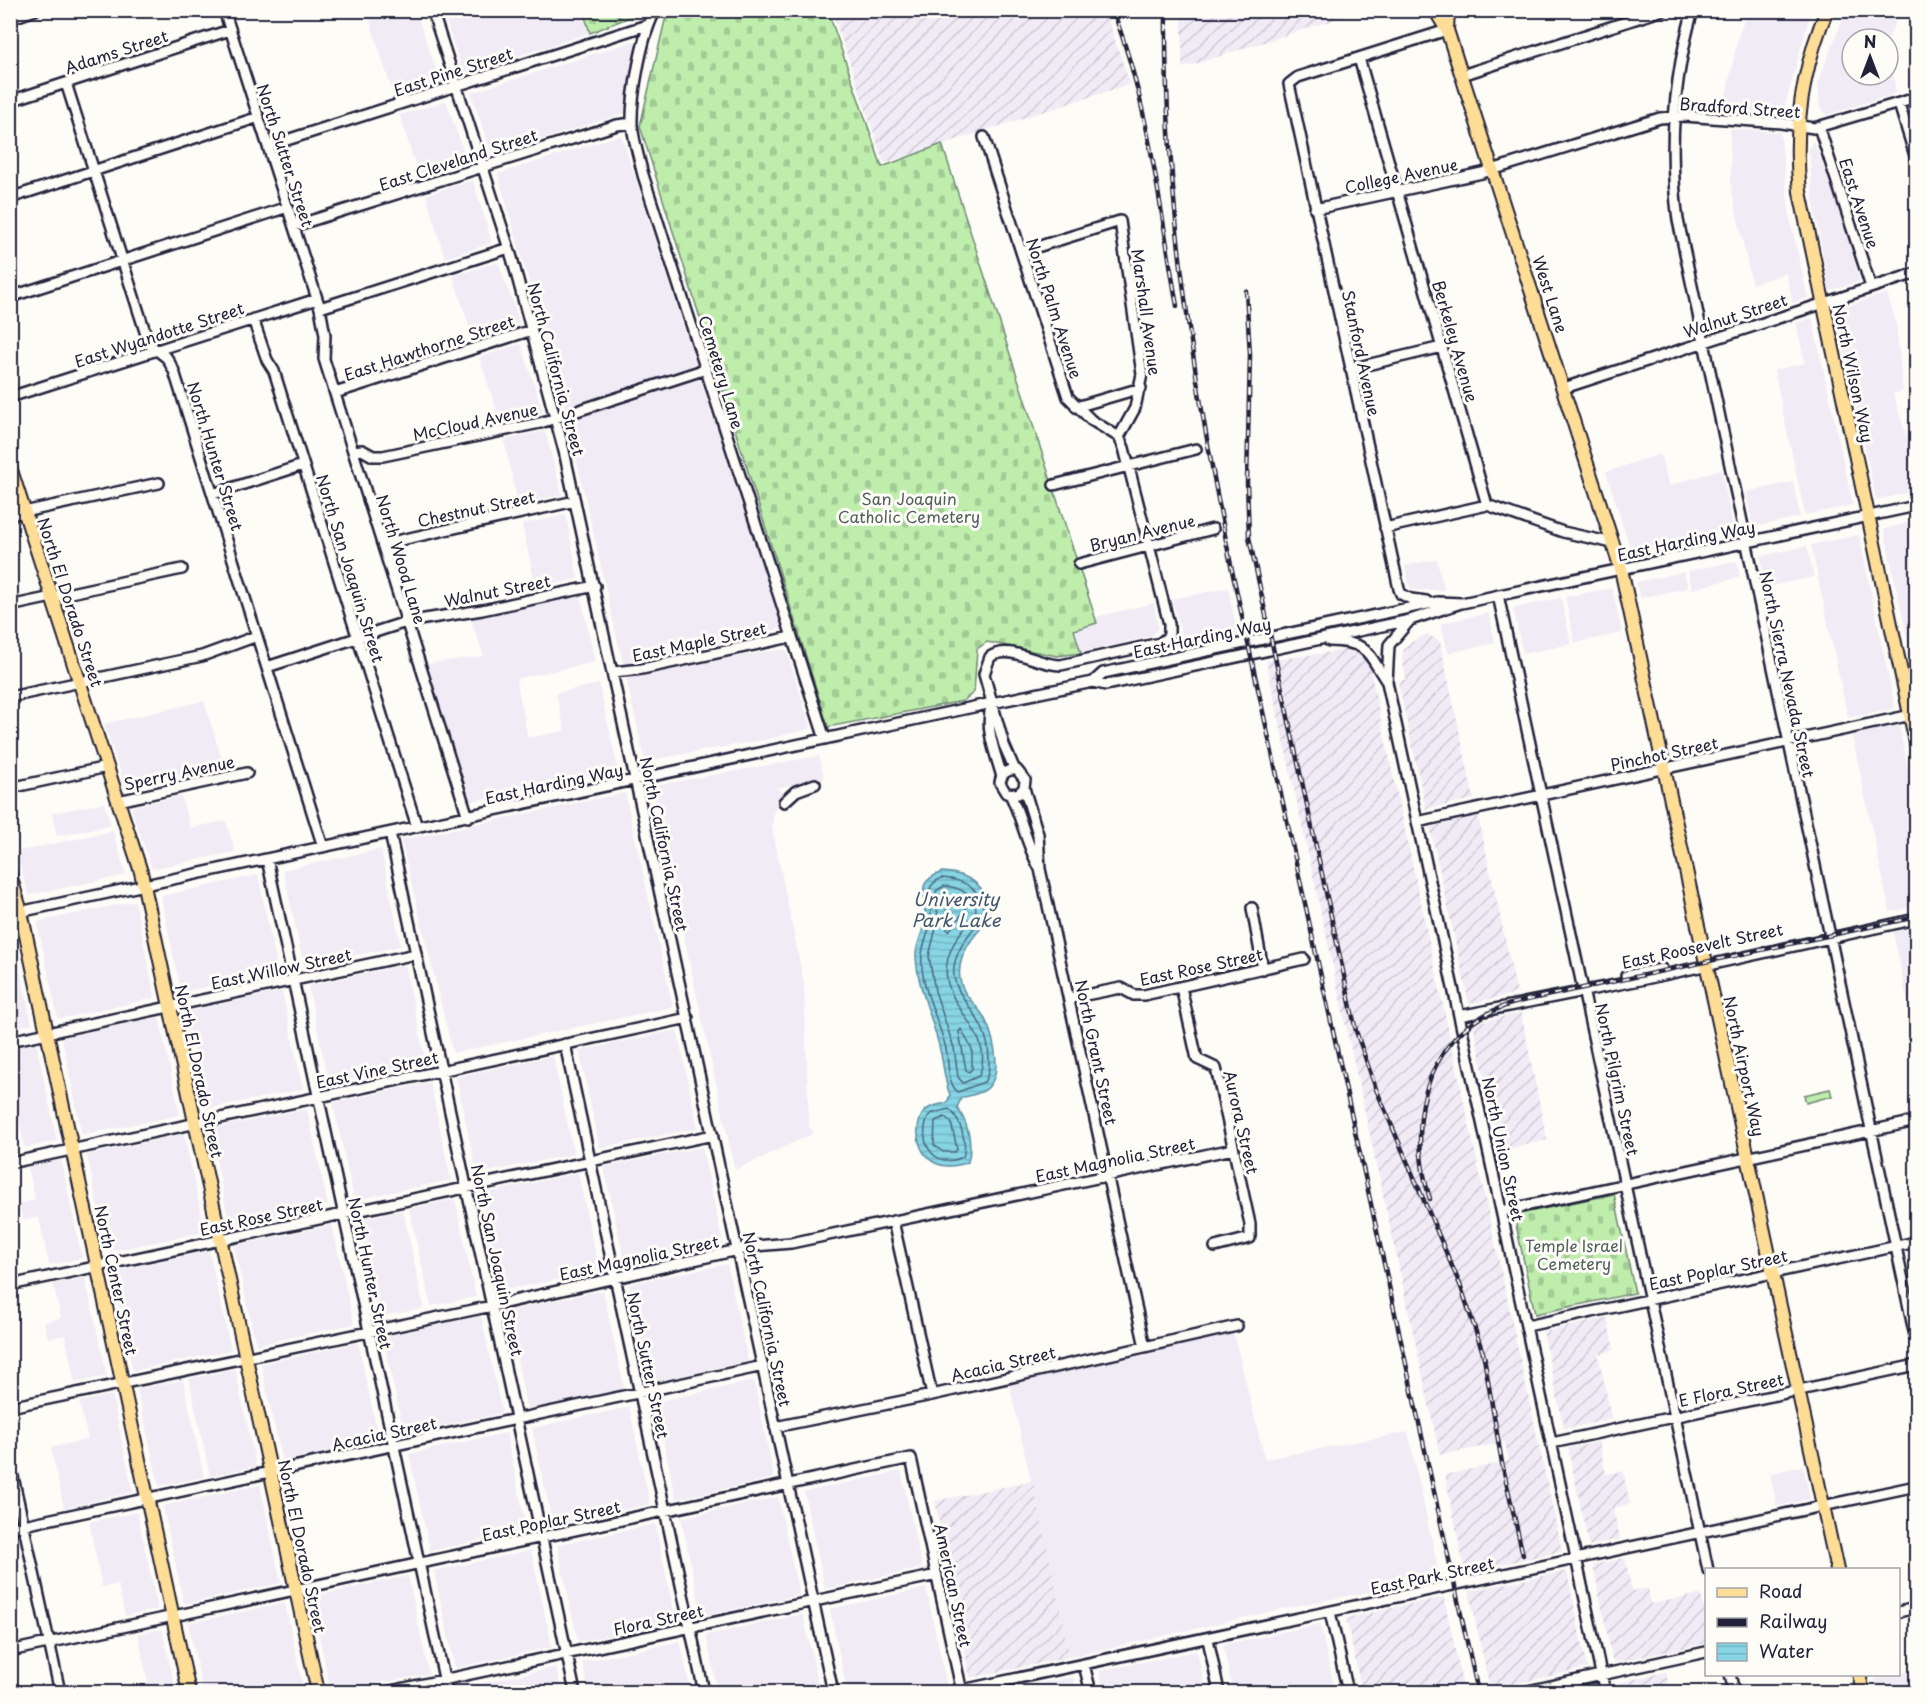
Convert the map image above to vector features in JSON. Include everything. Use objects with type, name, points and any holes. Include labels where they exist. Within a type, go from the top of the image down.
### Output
[{"type":"main road","name":"West Lane","points":[[1435,10],[1448,30],[1621,569]]},
{"type":"main road","name":"West Lane","points":[[1448,10],[1448,30]]},
{"type":"main road","name":"North Wilson Way","points":[[1827,10],[1807,67],[1798,126],[1800,192],[1868,516],[1914,715],[1917,743]]},
{"type":"main road","name":"North El Dorado Street","points":[[10,467],[144,886],[318,1692]]},
{"type":"main road","name":"North Airport Way","points":[[1621,569],[1837,1568]]},
{"type":"main road","name":"North Center Street","points":[[10,875],[16,913],[72,1150],[189,1692]]},
{"type":"main road","points":[[1859,1676],[1863,1692]]},
{"type":"street","points":[[10,19],[35,10]]},
{"type":"street","name":"North Sutter Street","points":[[224,10],[318,303]]},
{"type":"street","name":"North California Street","points":[[432,10],[509,248],[575,501],[833,1692]]},
{"type":"street","name":"Cemetery Lane","points":[[656,10],[647,25],[632,123],[643,175],[825,739]]},
{"type":"street","points":[[1462,75],[1663,10]]},
{"type":"street","points":[[1674,10],[1693,12]]},
{"type":"street","name":"North Sierra Nevada Street","points":[[1693,12],[1677,78],[1673,116],[1674,191],[1787,742],[1917,1341]]},
{"type":"street","name":"East Pine Street","points":[[268,146],[647,25]]},
{"type":"street","name":"Adams Street","points":[[10,101],[230,30]]},
{"type":"street","points":[[1359,58],[1448,30]]},
{"type":"street","name":"Stanford Avenue","points":[[1359,58],[1290,82],[1315,209],[1401,594],[1411,599],[1437,602]]},
{"type":"street","name":"Berkeley Avenue","points":[[1359,58],[1487,505]]},
{"type":"street","name":"North Hunter Street","points":[[66,83],[148,344],[169,360],[174,370],[323,847]]},
{"type":"street","name":"Bradford Street","points":[[1493,170],[1647,121],[1673,116],[1819,127],[1917,98]]},
{"type":"street","points":[[1899,104],[1917,159]]},
{"type":"street","points":[[10,198],[259,117]]},
{"type":"street","name":"East Cleveland Street","points":[[294,226],[617,124],[632,123]]},
{"type":"street","name":"East Avenue","points":[[1819,127],[1871,287]]},
{"type":"street","name":"North Palm Avenue","points":[[984,137],[1068,397],[1091,420],[1119,437]]},
{"type":"street","name":"College Avenue","points":[[1315,209],[1493,170]]},
{"type":"street","points":[[10,297],[288,207]]},
{"type":"street","name":"Marshall Avenue","points":[[1021,252],[1120,221],[1142,375],[1135,408],[1119,437]]},
{"type":"street","name":"East Wyandotte Street","points":[[10,397],[254,319],[509,248]]},
{"type":"street","name":"Walnut Street","points":[[1564,388],[1917,273]]},
{"type":"street","name":"North Wood Lane","points":[[318,303],[325,335],[324,359],[468,816]]},
{"type":"street","name":"North San Joaquin Street","points":[[254,319],[267,360],[274,371],[417,827]]},
{"type":"street","name":"East Hawthorne Street","points":[[335,393],[532,330]]},
{"type":"street","points":[[1350,369],[1442,348]]},
{"type":"street","name":"McCloud Avenue","points":[[354,451],[362,450],[373,456],[383,456],[555,419],[706,369]]},
{"type":"street","points":[[1076,407],[1141,388]]},
{"type":"street","points":[[992,703],[984,670],[994,654],[1005,652],[1049,664],[1062,665],[1150,646],[1167,639],[1169,624],[1129,466],[1119,437]]},
{"type":"street","points":[[1054,485],[1196,449]]},
{"type":"street","points":[[213,494],[303,465]]},
{"type":"street","points":[[10,515],[159,483]]},
{"type":"street","name":"Chestnut Street","points":[[383,544],[575,501]]},
{"type":"street","points":[[1385,528],[1487,505],[1563,532],[1613,543]]},
{"type":"street","name":"East Harding Way","points":[[16,913],[992,703],[1093,682],[1106,685],[1410,620],[1461,603],[1917,506]]},
{"type":"street","name":"Bryan Avenue","points":[[1079,564],[1214,529]]},
{"type":"street","points":[[10,606],[182,569]]},
{"type":"street","name":"Walnut Street","points":[[267,667],[406,622],[482,610],[595,586]]},
{"type":"street","name":"North Pilgrim Street","points":[[1498,595],[1708,1568]]},
{"type":"street","name":"East Harding Way","points":[[1093,682],[1103,673],[1437,602],[1461,603]]},
{"type":"street","name":"North Union Street","points":[[1410,620],[1389,645],[1387,682],[1605,1692]]},
{"type":"street","points":[[10,697],[202,656],[257,636]]},
{"type":"street","name":"East Maple Street","points":[[613,672],[642,669],[791,637]]},
{"type":"street","points":[[1312,640],[1356,643],[1375,659],[1387,682]]},
{"type":"street","name":"North Grant Street","points":[[992,703],[1015,770],[1024,776],[1024,788],[1038,834],[1040,869],[1145,1347]]},
{"type":"street","name":"North Grant Street","points":[[992,703],[987,718],[1002,777],[1001,787],[1010,794],[1019,812],[1029,849],[1040,869]]},
{"type":"street","name":"Pinchot Street","points":[[1418,822],[1914,715]]},
{"type":"street","points":[[10,788],[107,767]]},
{"type":"street","points":[[1002,777],[1005,772],[1015,770]]},
{"type":"street","name":"Sperry Avenue","points":[[118,801],[247,773]]},
{"type":"street","points":[[784,802],[796,791],[815,784]]},
{"type":"street","points":[[1010,794],[1018,794],[1024,788]]},
{"type":"street","name":"North San Joaquin Street","points":[[390,833],[575,1692]]},
{"type":"street","name":"North Hunter Street","points":[[267,859],[447,1692]]},
{"type":"street","points":[[1252,908],[1263,969]]},
{"type":"street","name":"East Roosevelt Street","points":[[1829,936],[1917,914]]},
{"type":"street","name":"East Roosevelt Street","points":[[1460,1016],[1917,919]]},
{"type":"street","name":"East Willow Street","points":[[10,1041],[416,954]]},
{"type":"street","name":"East Rose Street","points":[[1070,998],[1121,988],[1137,996],[1304,959]]},
{"type":"street","name":"Aurora Street","points":[[1181,987],[1197,1059],[1216,1068],[1249,1216],[1250,1238],[1215,1247]]},
{"type":"street","name":"East Vine Street","points":[[10,1163],[688,1018]]},
{"type":"street","name":"North Sutter Street","points":[[565,1044],[704,1692]]},
{"type":"street","points":[[1502,1211],[1917,1122]]},
{"type":"street","name":"East Rose Street","points":[[10,1285],[713,1135]]},
{"type":"street","name":"East Magnolia Street","points":[[10,1407],[492,1306],[737,1251],[893,1221],[1233,1149]]},
{"type":"street","points":[[893,1221],[932,1395]]},
{"type":"street","name":"East Poplar Street","points":[[1527,1326],[1917,1242]]},
{"type":"street","name":"Acacia Street","points":[[776,1426],[932,1395],[1237,1326]]},
{"type":"street","name":"E Flora Street","points":[[1552,1443],[1917,1365]]},
{"type":"street","name":"Acacia Street","points":[[10,1528],[763,1366]]},
{"type":"street","name":"East Poplar Street","points":[[10,1651],[911,1458],[917,1484]]},
{"type":"street","points":[[10,1463],[60,1692]]},
{"type":"street","name":"American Street","points":[[917,1484],[959,1692]]},
{"type":"street","name":"East Park Street","points":[[959,1692],[1917,1486]]},
{"type":"street","name":"Flora Street","points":[[386,1692],[937,1575]]},
{"type":"street","points":[[1900,1612],[1917,1608]]},
{"type":"street","points":[[1330,1612],[1348,1692]]},
{"type":"street","points":[[1208,1639],[1220,1692]]},
{"type":"street","points":[[1524,1692],[1705,1652]]},
{"type":"street","points":[[1084,1665],[1091,1692]]},
{"type":"street","points":[[1730,1676],[1734,1692]]},
{"type":"shaded area","points":[[1182,10],[1362,11],[1182,68]]},
{"type":"shaded area","points":[[367,11],[416,11],[440,82],[394,97]]},
{"type":"shaded area","points":[[443,11],[582,11],[590,33],[468,72],[462,71]]},
{"type":"shaded area","points":[[832,11],[1105,11],[1130,84],[884,163]]},
{"type":"shaded area","points":[[1747,11],[1811,11],[1783,113],[1723,109],[1738,38]]},
{"type":"shaded area","points":[[1846,11],[1900,11],[1893,27],[1840,27],[1840,87],[1895,87],[1896,93],[1827,115],[1820,108],[1818,82]]},
{"type":"shaded area","points":[[634,41],[638,46],[625,113],[492,155],[471,93]]},
{"type":"shaded area","points":[[446,101],[467,161],[419,177],[400,115]]},
{"type":"shaded area","points":[[1730,129],[1780,132],[1790,219],[1808,298],[1793,303],[1786,273],[1752,284],[1731,187]]},
{"type":"shaded area","points":[[621,135],[782,628],[702,649],[702,662],[786,649],[811,728],[769,739],[645,761],[564,404],[498,174]]},
{"type":"shaded area","points":[[1813,141],[1835,195],[1860,281],[1830,291],[1813,199],[1809,148]]},
{"type":"shaded area","points":[[473,180],[492,243],[445,258],[426,195]]},
{"type":"shaded area","points":[[498,262],[520,323],[473,338],[453,276]]},
{"type":"shaded area","points":[[1887,293],[1896,323],[1903,391],[1893,394],[1916,465],[1916,491],[1876,500],[1835,310]]},
{"type":"shaded area","points":[[1812,318],[1853,505],[1805,515],[1774,370],[1805,363],[1796,323]]},
{"type":"shaded area","points":[[521,344],[543,412],[500,421],[479,357]]},
{"type":"shaded area","points":[[545,431],[562,495],[518,504],[504,440]]},
{"type":"shaded area","points":[[1660,454],[1669,486],[1721,469],[1734,531],[1632,554],[1606,472]]},
{"type":"shaded area","points":[[1793,482],[1800,517],[1753,527],[1746,492]]},
{"type":"shaded area","points":[[566,515],[578,579],[536,588],[522,524]]},
{"type":"shaded area","points":[[1916,521],[1916,680],[1884,529]]},
{"type":"shaded area","points":[[1859,535],[1895,708],[1848,718],[1811,545]]},
{"type":"shaded area","points":[[1807,546],[1814,577],[1766,587],[1760,556]]},
{"type":"shaded area","points":[[1437,559],[1444,590],[1411,590],[1405,566]]},
{"type":"shaded area","points":[[1737,561],[1740,577],[1692,589],[1688,571]]},
{"type":"shaded area","points":[[1684,572],[1688,588],[1640,598],[1636,582]]},
{"type":"shaded area","points":[[1228,588],[1238,636],[1185,647],[1172,599]]},
{"type":"shaded area","points":[[1612,588],[1622,633],[1575,643],[1565,597]]},
{"type":"shaded area","points":[[581,597],[595,662],[516,679],[528,738],[565,731],[556,693],[599,684],[618,769],[469,802],[452,760],[425,664],[484,656],[470,617]]},
{"type":"shaded area","points":[[1561,598],[1571,644],[1523,654],[1513,608]]},
{"type":"shaded area","points":[[1154,603],[1158,628],[1151,636],[1081,653],[1074,630],[1097,623],[1096,617]]},
{"type":"shaded area","points":[[1489,613],[1495,643],[1448,653],[1441,623]]},
{"type":"shaded area","points":[[1427,634],[1440,642],[1474,799],[1426,809],[1398,682],[1406,679],[1402,657],[1405,646]]},
{"type":"shaded area","points":[[1348,650],[1363,656],[1369,665],[1562,1551],[1465,1572],[1445,1475],[1509,1461],[1505,1442],[1440,1455],[1266,661]]},
{"type":"shaded area","points":[[204,701],[224,767],[126,788],[104,724]]},
{"type":"shaded area","points":[[1899,725],[1916,807],[1916,906],[1890,912],[1852,735]]},
{"type":"shaded area","points":[[819,756],[824,778],[776,788],[784,794],[774,810],[772,827],[804,984],[809,1126],[814,1133],[735,1170],[651,786]]},
{"type":"shaded area","points":[[625,793],[673,1007],[453,1053],[401,840]]},
{"type":"shaded area","points":[[181,796],[190,828],[226,821],[235,852],[152,869],[131,807]]},
{"type":"shaded area","points":[[104,803],[111,825],[57,836],[52,813]]},
{"type":"shaded area","points":[[1478,816],[1517,993],[1469,1004],[1430,827]]},
{"type":"shaded area","points":[[113,831],[126,875],[29,895],[16,852]]},
{"type":"shaded area","points":[[381,849],[401,946],[304,966],[283,870]]},
{"type":"shaded area","points":[[258,875],[278,972],[181,992],[161,896]]},
{"type":"shaded area","points":[[135,901],[155,998],[58,1019],[37,922]]},
{"type":"shaded area","points":[[1916,927],[1916,1042],[1893,932]]},
{"type":"shaded area","points":[[11,928],[32,1024],[10,1028]]},
{"type":"shaded area","points":[[405,965],[426,1063],[329,1083],[308,986]]},
{"type":"shaded area","points":[[282,991],[303,1089],[206,1109],[185,1012]]},
{"type":"shaded area","points":[[1521,1013],[1547,1140],[1500,1151],[1473,1023]]},
{"type":"shaded area","points":[[159,1017],[180,1115],[82,1135],[62,1038]]},
{"type":"shaded area","points":[[677,1030],[698,1128],[600,1148],[579,1051]]},
{"type":"shaded area","points":[[36,1043],[57,1141],[25,1148],[18,1116],[11,1117],[11,1049]]},
{"type":"shaded area","points":[[553,1056],[574,1154],[477,1174],[456,1077]]},
{"type":"shaded area","points":[[430,1082],[451,1180],[354,1200],[333,1103]]},
{"type":"shaded area","points":[[307,1109],[328,1206],[230,1227],[210,1129]]},
{"type":"shaded area","points":[[184,1134],[205,1232],[107,1252],[87,1155]]},
{"type":"shaded area","points":[[702,1147],[723,1244],[625,1265],[604,1167]]},
{"type":"shaded area","points":[[61,1160],[82,1258],[49,1265],[39,1217],[23,1220],[19,1204],[35,1200],[28,1167]]},
{"type":"shaded area","points":[[578,1173],[599,1271],[501,1291],[481,1194]]},
{"type":"shaded area","points":[[455,1199],[476,1297],[431,1306],[409,1209]]},
{"type":"shaded area","points":[[403,1210],[424,1308],[379,1317],[358,1220]]},
{"type":"shaded area","points":[[332,1225],[354,1324],[256,1345],[234,1246]]},
{"type":"shaded area","points":[[209,1251],[231,1350],[133,1371],[111,1272]]},
{"type":"shaded area","points":[[727,1264],[748,1361],[651,1382],[629,1284]]},
{"type":"shaded area","points":[[85,1277],[107,1376],[75,1383],[65,1335],[48,1338],[44,1322],[61,1318],[53,1284]]},
{"type":"shaded area","points":[[603,1290],[624,1388],[527,1409],[507,1311]]},
{"type":"shaded area","points":[[481,1316],[502,1413],[404,1434],[383,1337]]},
{"type":"shaded area","points":[[1607,1318],[1614,1350],[1598,1354],[1612,1419],[1564,1429],[1543,1332]]},
{"type":"shaded area","points":[[1233,1332],[1265,1459],[1408,1432],[1440,1578],[1291,1607],[1070,1657],[1009,1382]]},
{"type":"shaded area","points":[[358,1343],[379,1440],[282,1461],[261,1364]]},
{"type":"shaded area","points":[[235,1369],[256,1466],[210,1476],[189,1379]]},
{"type":"shaded area","points":[[183,1380],[204,1477],[159,1486],[137,1389]]},
{"type":"shaded area","points":[[754,1381],[774,1478],[676,1499],[655,1402]]},
{"type":"shaded area","points":[[112,1395],[133,1492],[64,1508],[51,1448],[88,1439],[79,1402]]},
{"type":"shaded area","points":[[629,1407],[650,1504],[553,1525],[532,1428]]},
{"type":"shaded area","points":[[506,1433],[527,1530],[430,1551],[409,1454]]},
{"type":"shaded area","points":[[1599,1442],[1606,1474],[1623,1471],[1630,1504],[1613,1508],[1620,1539],[1589,1546],[1568,1448]]},
{"type":"shaded area","points":[[1803,1466],[1810,1499],[1777,1506],[1770,1473]]},
{"type":"shaded area","points":[[901,1471],[922,1568],[825,1589],[804,1492]]},
{"type":"shaded area","points":[[1033,1481],[1070,1657],[970,1678],[935,1501]]},
{"type":"shaded area","points":[[260,1485],[281,1583],[184,1604],[163,1506]]},
{"type":"shaded area","points":[[778,1497],[799,1595],[702,1616],[681,1518]]},
{"type":"shaded area","points":[[137,1512],[158,1609],[125,1616],[118,1584],[102,1587],[89,1522]]},
{"type":"shaded area","points":[[655,1524],[676,1621],[578,1642],[557,1545]]},
{"type":"shaded area","points":[[531,1550],[552,1647],[455,1668],[434,1571]]},
{"type":"shaded area","points":[[1625,1558],[1632,1591],[1648,1588],[1651,1604],[1701,1594],[1705,1614],[1705,1643],[1613,1663],[1593,1565]]},
{"type":"shaded area","points":[[1567,1571],[1587,1668],[1490,1689],[1469,1591]]},
{"type":"shaded area","points":[[408,1576],[429,1674],[331,1692],[311,1597]]},
{"type":"shaded area","points":[[926,1588],[947,1686],[916,1692],[847,1692],[830,1609]]},
{"type":"shaded area","points":[[1444,1597],[1464,1692],[1362,1692],[1346,1618]]},
{"type":"shaded area","points":[[285,1603],[304,1692],[203,1692],[188,1623]]},
{"type":"shaded area","points":[[803,1614],[820,1692],[718,1692],[706,1635]]},
{"type":"shaded area","points":[[1320,1624],[1335,1692],[1233,1692],[1223,1645]]},
{"type":"shaded area","points":[[162,1629],[176,1692],[125,1692],[124,1688],[148,1682],[138,1634]]},
{"type":"shaded area","points":[[680,1641],[691,1692],[589,1692],[582,1662]]},
{"type":"shaded area","points":[[1197,1651],[1206,1692],[1104,1692],[1099,1671]]},
{"type":"shaded area","points":[[556,1667],[562,1692],[460,1692],[459,1688]]},
{"type":"shaded area","points":[[1916,1670],[1916,1692],[1878,1692],[1875,1679],[1900,1676],[1900,1674]]},
{"type":"shaded area","points":[[1666,1672],[1670,1692],[1619,1692],[1617,1683]]},
{"type":"shaded area","points":[[1073,1677],[1077,1692],[996,1692]]},
{"type":"green space","points":[[583,10],[645,10],[645,11],[590,33]]},
{"type":"green space","name":"San Joaquin Catholic Cemetery","points":[[685,10],[828,11],[882,167],[942,144],[1097,623],[1074,630],[1081,653],[1057,656],[987,642],[977,649],[974,692],[963,701],[828,727],[640,126],[666,16]]},
{"type":"green space","points":[[1830,1089],[1832,1096],[1806,1103],[1804,1095]]},
{"type":"green space","name":"Temple Israel Cemetery","points":[[1614,1194],[1635,1293],[1535,1314],[1514,1215]]},
{"type":"water","name":"University Park Lake","points":[[942,872],[962,876],[977,884],[989,907],[990,918],[964,953],[960,979],[966,994],[986,1021],[996,1060],[994,1078],[990,1085],[981,1092],[961,1098],[957,1108],[968,1134],[970,1148],[968,1162],[950,1166],[937,1164],[927,1157],[918,1136],[918,1124],[922,1115],[931,1107],[947,1103],[950,1095],[937,1038],[917,969],[916,957],[925,922],[923,890],[928,880]]},
{"type":"railway","points":[[1113,10],[1126,47],[1145,120],[1177,306]]},
{"type":"railway","points":[[1166,10],[1170,153],[1176,224],[1184,295],[1206,435],[1233,575],[1478,1692]]},
{"type":"railway","points":[[1246,291],[1250,354],[1247,483],[1249,537],[1356,1031],[1376,1089],[1461,1287],[1485,1359]]},
{"type":"railway","points":[[1430,1199],[1423,1168],[1420,1136],[1423,1106],[1431,1077],[1444,1051],[1464,1030],[1490,1012],[1522,1001],[1916,917]]},
{"type":"railway","points":[[1483,1352],[1502,1463],[1523,1555]]}]
